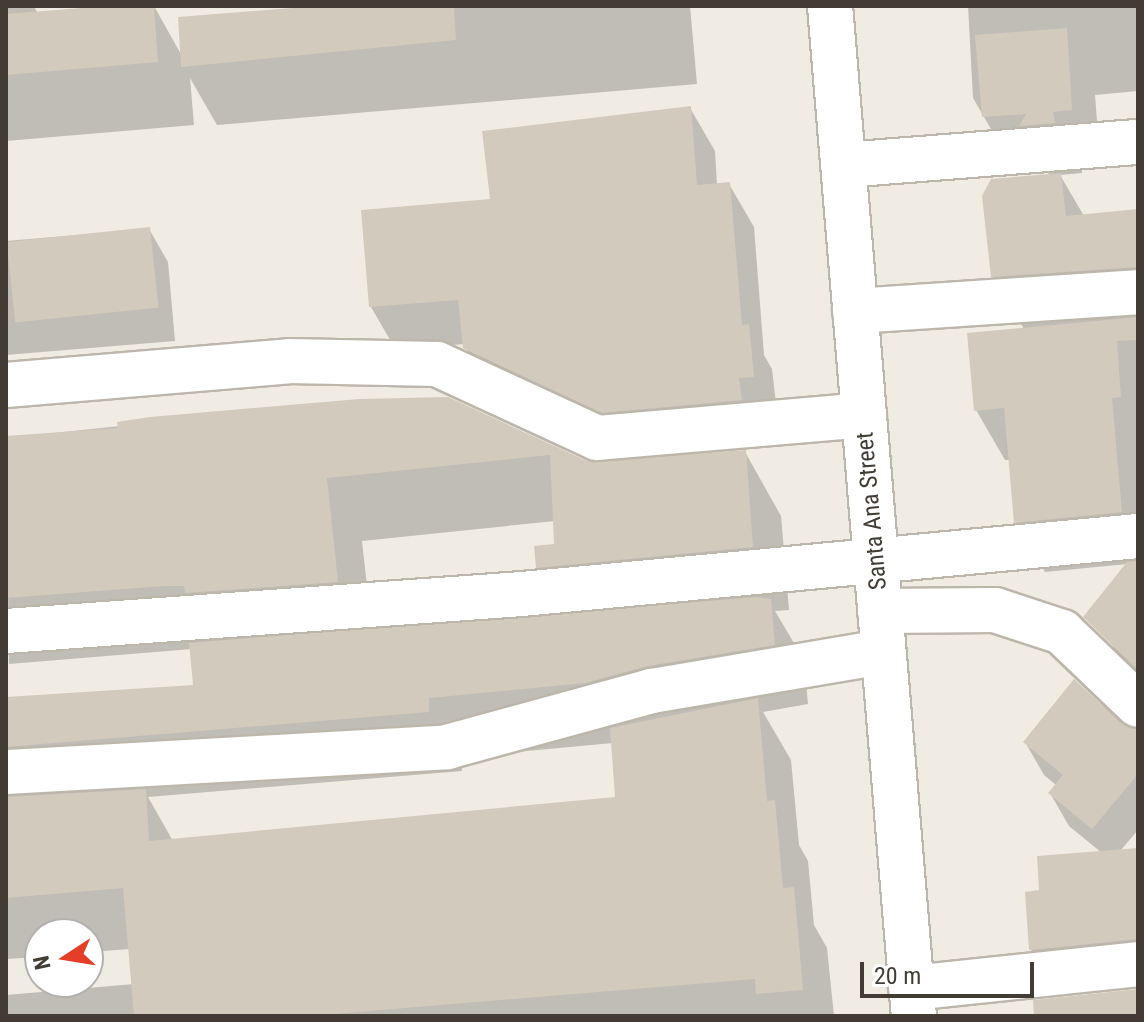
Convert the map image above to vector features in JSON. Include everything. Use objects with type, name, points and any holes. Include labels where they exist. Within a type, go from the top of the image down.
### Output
[{"type":"street","name":"Santa Ana Street","points":[[830,6],[912,1002]]},
{"type":"street","points":[[844,165],[1138,142]]},
{"type":"street","points":[[855,311],[1138,292]]},
{"type":"street","points":[[6,385],[289,361],[437,364],[597,438],[864,415]]},
{"type":"street","points":[[6,631],[522,594],[1138,536]]},
{"type":"street","points":[[6,772],[447,747],[882,632],[995,610],[1062,632],[1138,705]]},
{"type":"street","points":[[912,1002],[1138,964]]},
{"type":"building","points":[[106,6],[154,6],[158,62],[6,75],[6,14]]},
{"type":"building","points":[[318,6],[454,6],[456,40],[181,67],[178,17]]},
{"type":"building","points":[[1067,28],[1072,110],[1053,112],[1055,123],[1019,126],[1026,114],[982,117],[975,35]]},
{"type":"building","points":[[691,106],[697,185],[730,182],[742,325],[749,324],[754,377],[739,378],[742,400],[601,413],[463,348],[458,300],[369,307],[361,210],[490,199],[482,131]]},
{"type":"building","points":[[1061,173],[1066,216],[1138,209],[1138,267],[991,277],[982,196],[991,179]]},
{"type":"building","points":[[150,227],[158,308],[15,323],[7,242]]},
{"type":"building","points":[[1138,317],[1138,340],[1117,341],[1121,397],[1112,398],[1122,512],[1014,523],[1004,408],[974,411],[967,333]]},
{"type":"building","points":[[448,397],[587,461],[746,450],[753,547],[536,568],[534,546],[554,544],[550,455],[327,478],[338,582],[185,593],[184,586],[164,586],[6,598],[6,436],[118,428],[117,422],[150,417],[359,399]]},
{"type":"building","points":[[1138,561],[1138,670],[1083,617],[1127,562]]},
{"type":"building","points":[[757,597],[771,599],[775,645],[648,666],[585,683],[429,698],[429,712],[6,747],[6,697],[193,685],[189,643]]},
{"type":"building","points":[[1074,679],[1121,723],[1138,729],[1138,774],[1092,829],[1048,793],[1063,775],[1023,742]]},
{"type":"building","points":[[758,698],[767,801],[775,800],[783,888],[794,887],[803,990],[756,994],[755,979],[310,1016],[134,1016],[123,888],[6,898],[6,797],[146,789],[149,841],[615,797],[610,728]]},
{"type":"building","points":[[1138,848],[1138,939],[1029,950],[1025,892],[1039,890],[1037,856]]},
{"type":"building","points":[[1138,989],[1138,1016],[1034,1016],[1033,1000]]}]
